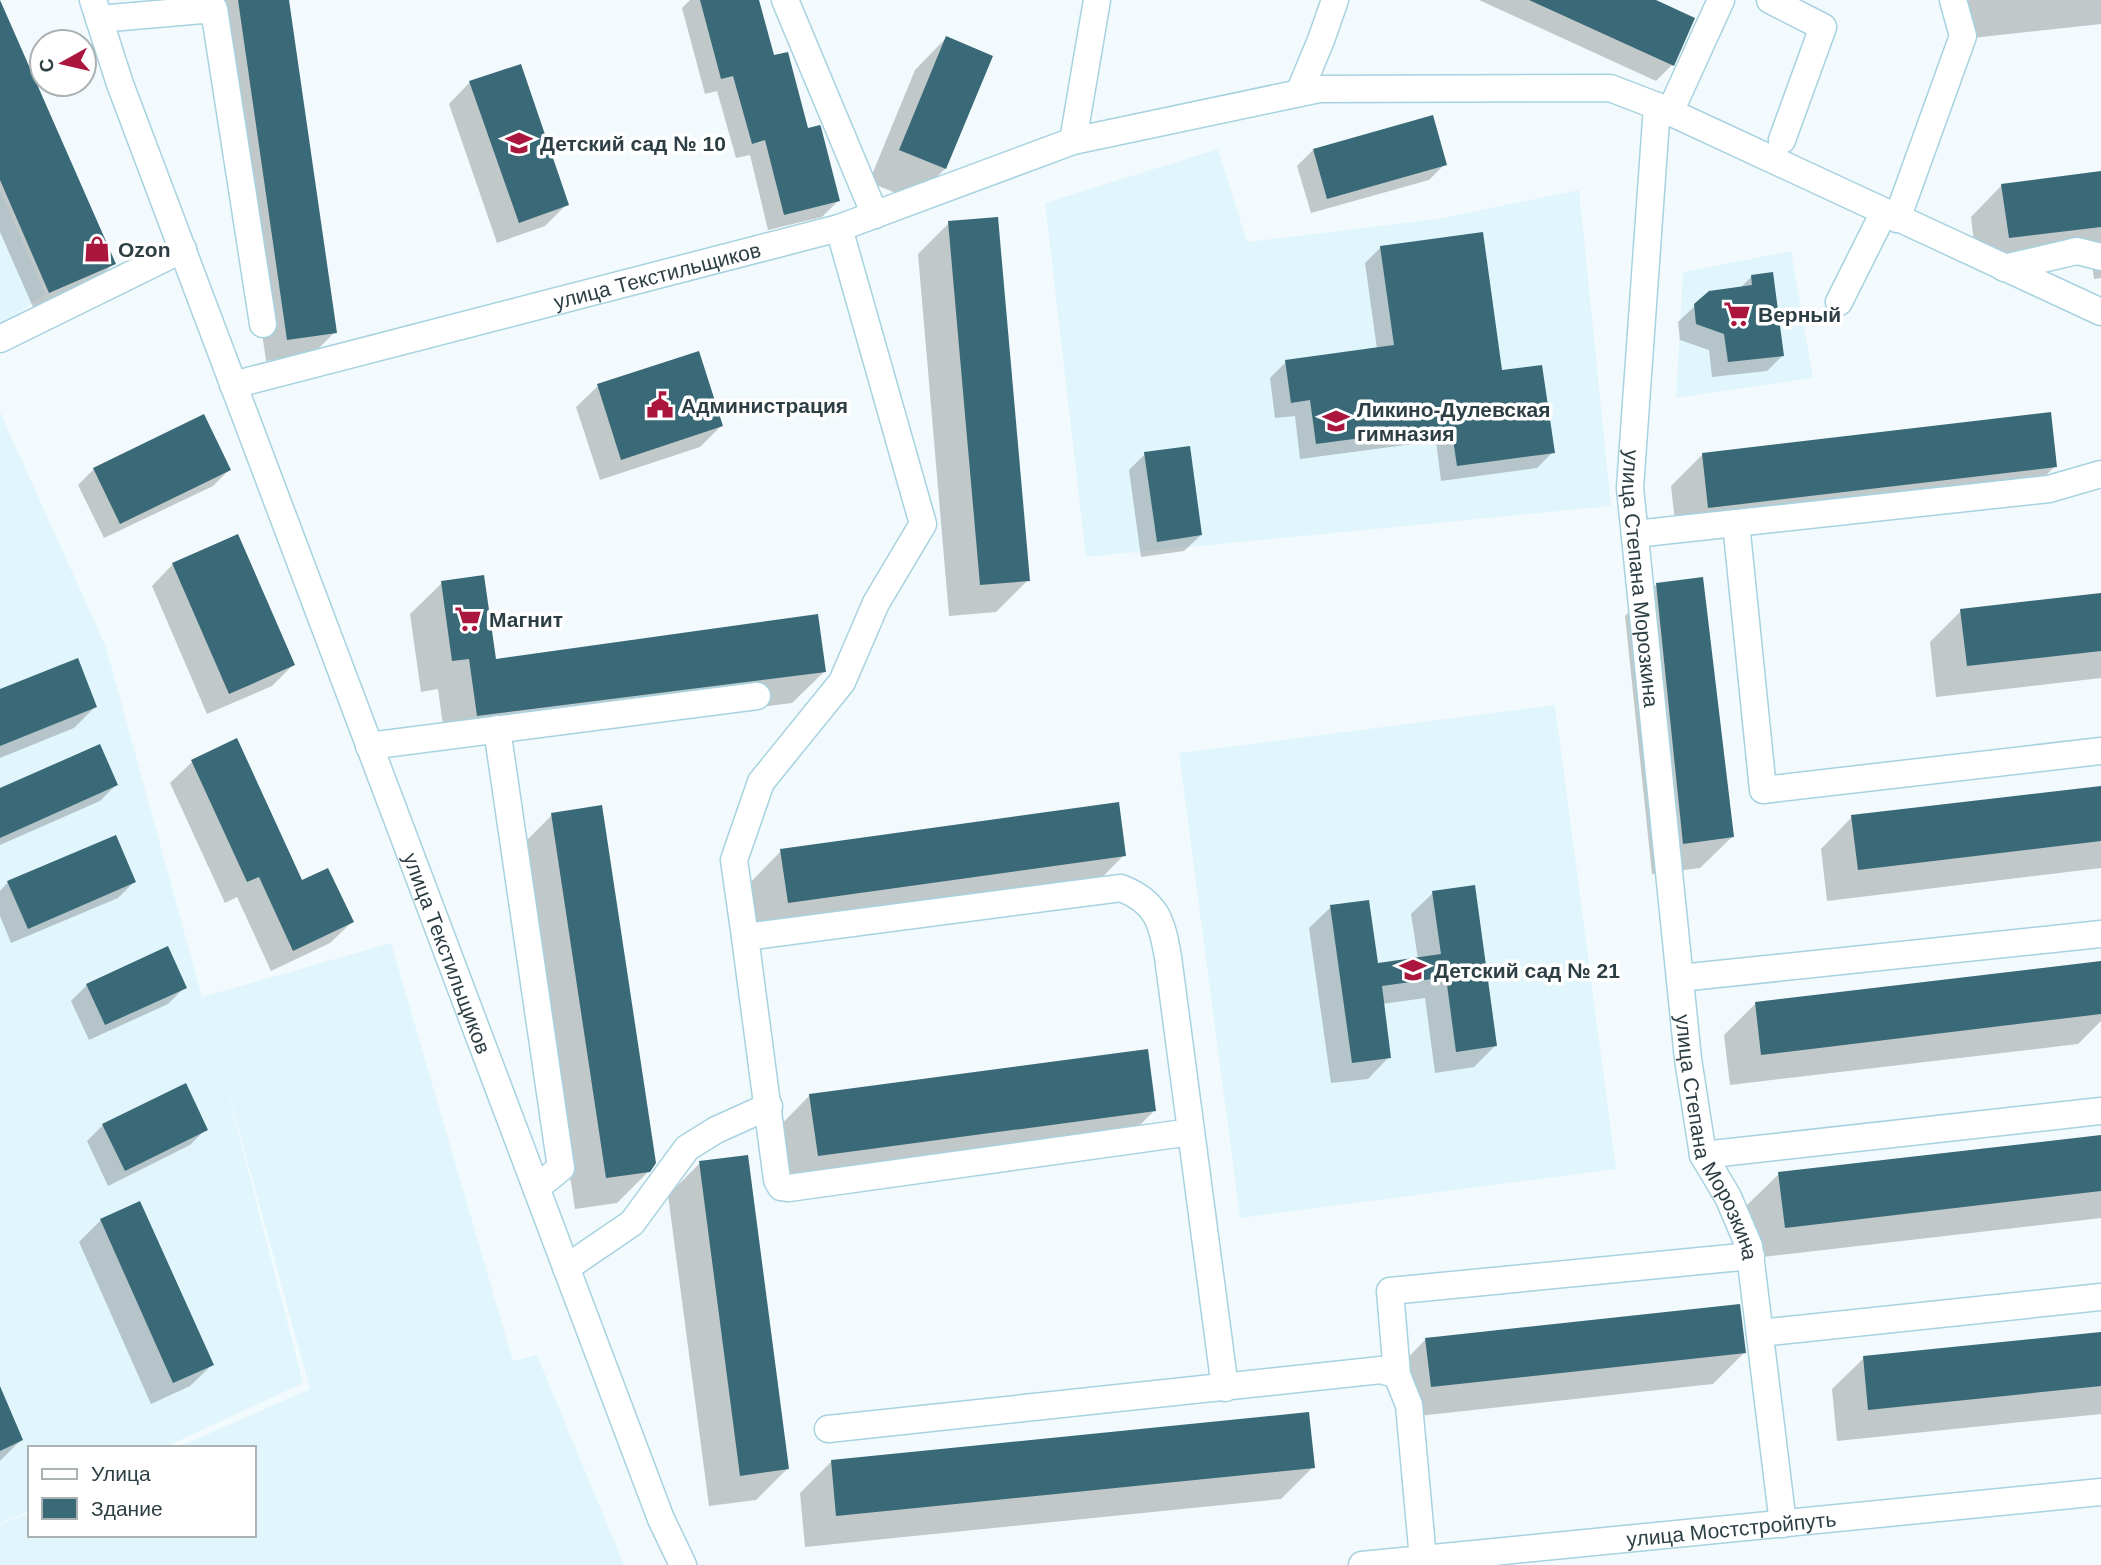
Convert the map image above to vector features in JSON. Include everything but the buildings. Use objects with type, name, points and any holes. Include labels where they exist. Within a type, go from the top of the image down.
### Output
[{"type":"street","points":[[785,0],[875,215]]},
{"type":"street","points":[[1073,141],[1097,0]]},
{"type":"street","points":[[1299,93],[1335,0]]},
{"type":"street","points":[[1770,0],[1823,27],[1782,140]]},
{"type":"street","points":[[1839,302],[1891,215],[1963,36],[1953,0]]},
{"type":"street","points":[[1714,2],[1664,109],[2101,312]]},
{"type":"street","points":[[96,10],[214,9],[263,324]]},
{"type":"street","name":"улица Текстильщиков","points":[[96,10],[120,84],[233,386],[661,1519],[683,1565]]},
{"type":"street","name":"улица Текстильщиков","points":[[233,386],[839,228],[1073,141],[1318,89],[1611,88],[1664,109]]},
{"type":"street","name":"улица Степана Морозкина","points":[[1664,109],[1630,488],[1688,1059],[1703,1155],[1728,1197],[1749,1246],[1783,1524]]},
{"type":"street","points":[[839,228],[923,524],[876,603],[842,682],[761,782],[734,860],[778,1180],[781,1187],[789,1188],[1191,1132]]},
{"type":"street","points":[[0,339],[183,249]]},
{"type":"street","points":[[2004,268],[2077,251],[2101,257]]},
{"type":"street","points":[[1635,534],[2049,489],[2101,474]]},
{"type":"street","points":[[1736,523],[1763,790],[2101,751]]},
{"type":"street","points":[[369,746],[757,696]]},
{"type":"street","points":[[497,729],[561,1168],[536,1188]]},
{"type":"street","points":[[745,937],[1121,888],[1140,895],[1154,910],[1163,928],[1225,1388]]},
{"type":"street","points":[[1679,978],[2101,934]]},
{"type":"street","points":[[566,1268],[632,1223],[687,1148],[716,1130],[769,1106]]},
{"type":"street","points":[[1703,1155],[2101,1111]]},
{"type":"street","points":[[1423,1559],[1409,1405],[1397,1375],[1390,1291],[1751,1256]]},
{"type":"street","points":[[1760,1333],[2101,1297]]},
{"type":"street","points":[[828,1429],[1381,1370],[1397,1375]]},
{"type":"street","name":"улица Мостстройпуть","points":[[1362,1565],[2101,1492]]},
{"type":"shaded area","name":"Ликино-Дулевская гимназия","points":[[1218,149],[1247,242],[1437,219],[1579,190],[1611,506],[1086,557],[1045,203]]},
{"type":"shaded area","points":[[0,190],[45,294],[0,327]]},
{"type":"shaded area","points":[[1791,251],[1813,378],[1676,398],[1683,272]]},
{"type":"shaded area","points":[[0,412],[106,647],[202,997],[391,943],[513,1361],[537,1355],[624,1565],[0,1565],[0,1525],[28,1513],[28,1537],[256,1537],[256,1446],[181,1446],[310,1389],[222,1069],[303,1383],[167,1446],[28,1446],[28,1511],[0,1524]]},
{"type":"shaded area","points":[[1555,705],[1616,1169],[1240,1218],[1179,753]]},
{"type":"place","name":"Детский сад № 10","points":[[519,143]]},
{"type":"place","name":"Ozon","points":[[97,249]]},
{"type":"place","name":"Верный","points":[[1737,314]]},
{"type":"place","name":"Администрация","points":[[660,405]]},
{"type":"place","name":"Ликино-Дулевская гимназия","points":[[1336,421]]},
{"type":"place","name":"Магнит","points":[[468,619]]},
{"type":"place","name":"Детский сад № 21","points":[[1413,970]]}]
